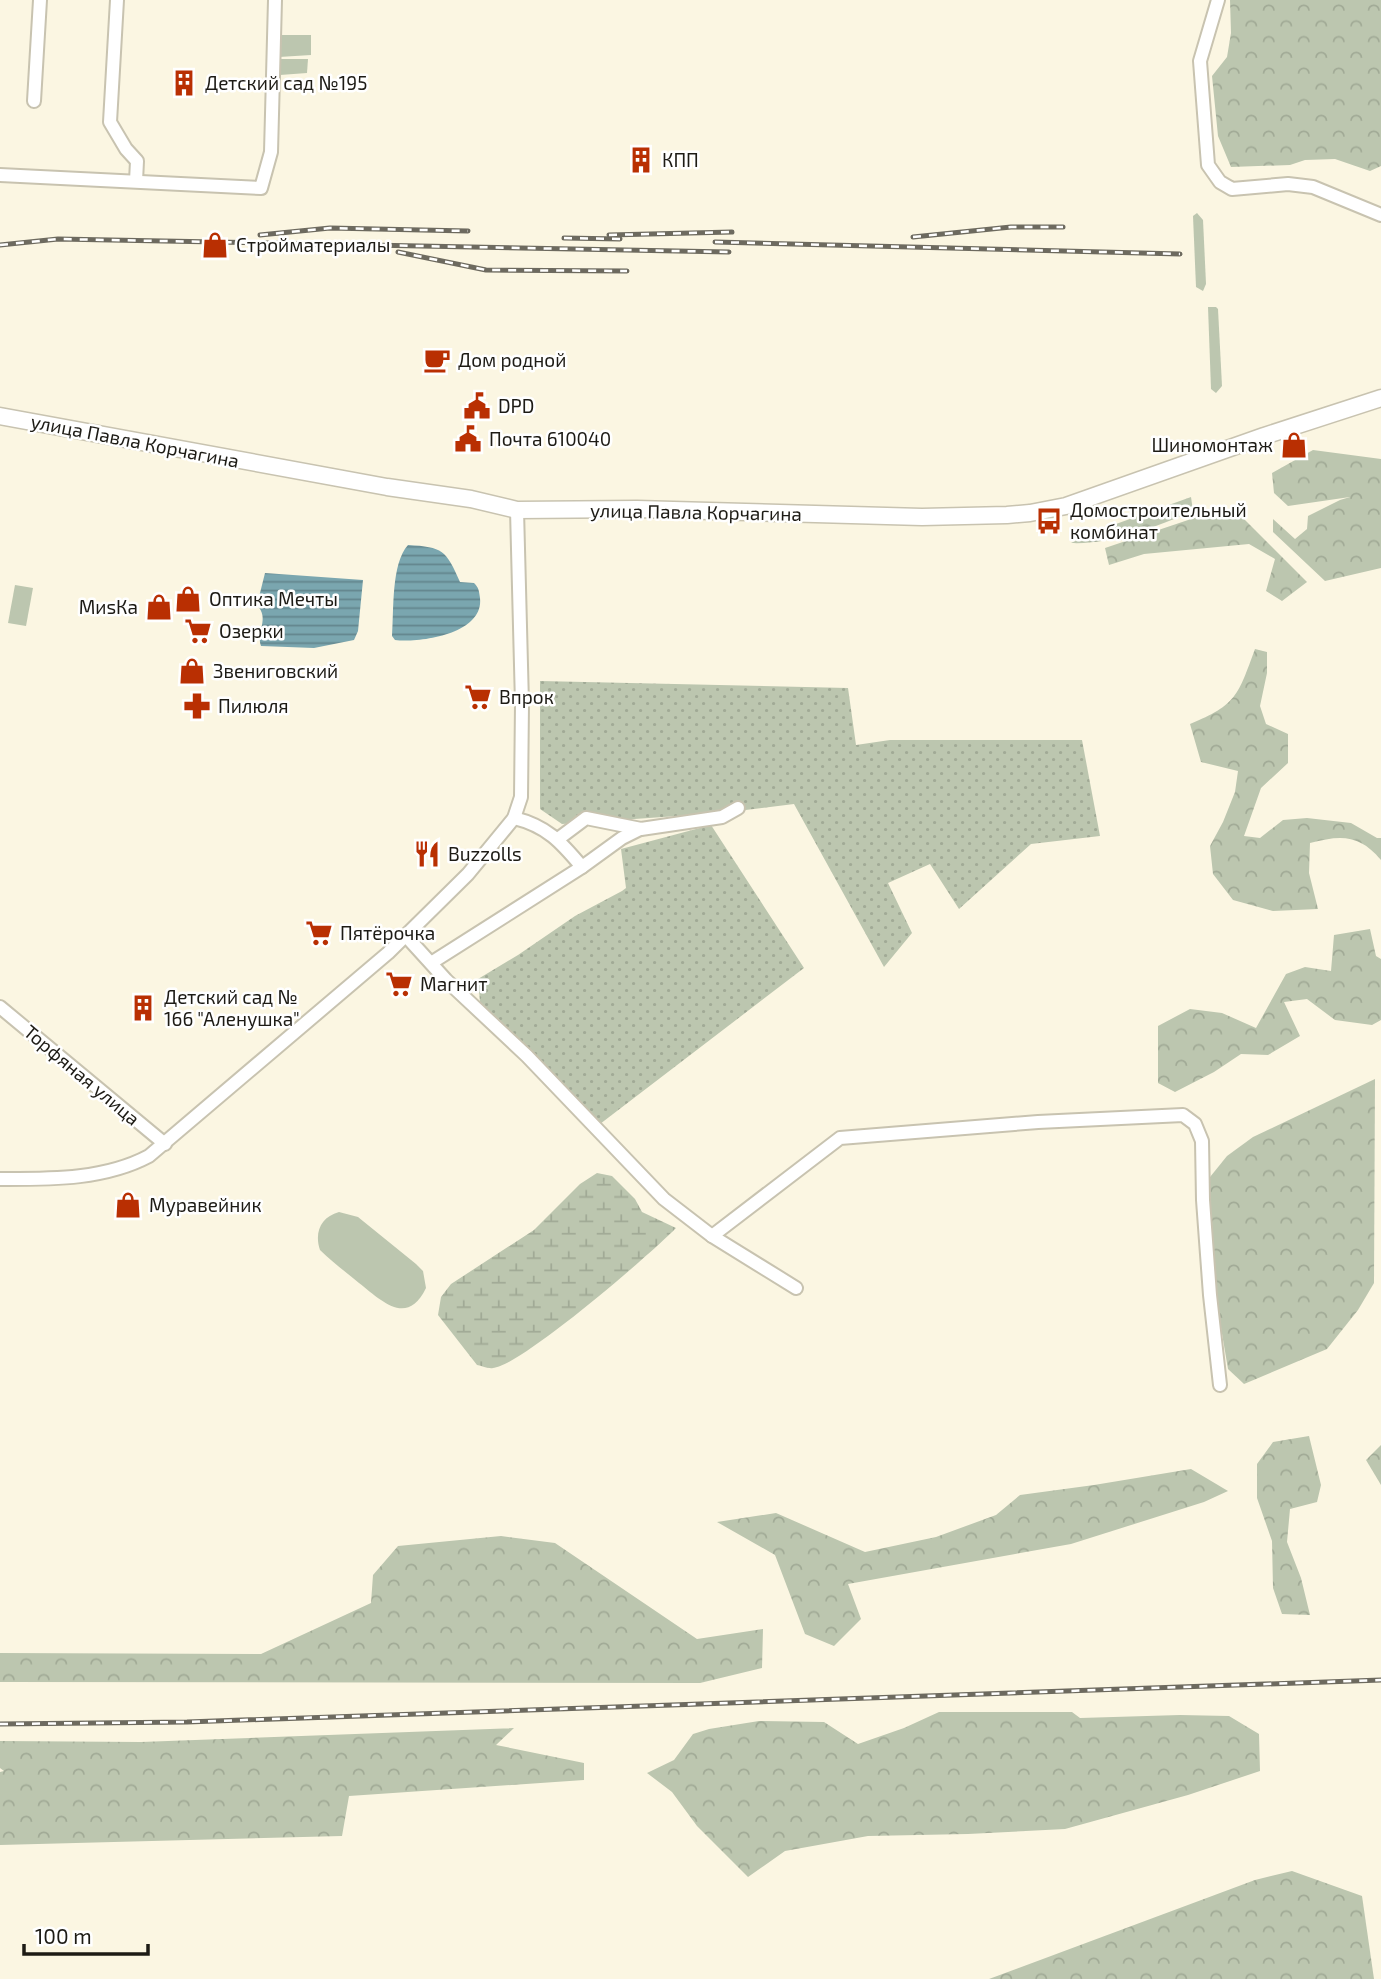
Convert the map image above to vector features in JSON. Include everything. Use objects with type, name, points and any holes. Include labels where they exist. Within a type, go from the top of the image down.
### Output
[{"type":"main road","name":"улица Павла Корчагина","points":[[0,416],[387,487],[471,499],[517,510],[637,509],[922,517],[1030,513],[1089,498],[1381,398]]},
{"type":"street","points":[[34,101],[40,0]]},
{"type":"street","points":[[117,0],[110,122],[126,149],[137,161],[136,181]]},
{"type":"street","points":[[0,175],[261,188],[266,152],[275,0]]},
{"type":"street","points":[[1218,0],[1200,61],[1208,164],[1220,182],[1232,189],[1288,184],[1313,187],[1381,215]]},
{"type":"street","points":[[0,1179],[61,1178],[108,1171],[139,1161],[165,1144],[406,936],[468,874],[514,818],[521,797],[522,704],[517,510]]},
{"type":"street","points":[[431,964],[582,867],[622,838],[640,829],[722,817],[738,808]]},
{"type":"street","points":[[514,818],[534,822],[558,839],[582,867]]},
{"type":"street","points":[[558,839],[586,818],[640,829]]},
{"type":"street","points":[[406,936],[431,964],[527,1056],[646,1182],[712,1236],[796,1288]]},
{"type":"street","name":"Торфяная улица","points":[[0,1007],[165,1144]]},
{"type":"street","points":[[712,1236],[840,1138],[1038,1122],[1183,1115],[1195,1124],[1202,1141],[1203,1200],[1220,1385]]},
{"type":"green space","points":[[1230,0],[1381,0],[1381,166],[1370,171],[1335,159],[1305,160],[1290,165],[1231,167],[1218,136],[1212,76],[1227,57],[1231,33]]},
{"type":"green space","points":[[279,35],[311,35],[311,55],[279,57]]},
{"type":"green space","points":[[280,59],[308,59],[307,73],[280,75]]},
{"type":"green space","points":[[1197,213],[1203,220],[1206,284],[1203,291],[1196,287],[1193,216]]},
{"type":"green space","points":[[1208,307],[1218,309],[1222,386],[1216,393],[1211,389]]},
{"type":"green space","points":[[1313,450],[1381,459],[1381,568],[1325,581],[1273,532],[1273,519],[1295,539],[1307,529],[1308,516],[1350,497],[1288,506],[1274,493],[1272,473]]},
{"type":"green space","points":[[1191,497],[1193,511],[1165,523],[1117,538],[1071,543],[1091,533]]},
{"type":"green space","points":[[1240,515],[1307,582],[1282,601],[1266,591],[1275,559],[1249,544],[1144,554],[1109,565],[1105,548],[1197,517]]},
{"type":"green space","points":[[15,585],[33,588],[26,626],[8,623]]},
{"type":"green space","points":[[1255,649],[1267,652],[1267,673],[1260,706],[1266,724],[1288,734],[1288,763],[1261,788],[1244,836],[1260,838],[1283,820],[1307,818],[1351,823],[1381,838],[1381,860],[1365,845],[1349,839],[1310,843],[1309,873],[1318,909],[1273,911],[1233,900],[1213,874],[1210,846],[1235,792],[1238,771],[1201,762],[1190,724],[1218,711],[1234,697]]},
{"type":"green space","points":[[540,681],[848,688],[856,745],[890,740],[1082,740],[1100,836],[1031,844],[959,909],[930,864],[888,883],[912,933],[884,967],[794,804],[721,813],[562,824],[540,809]]},
{"type":"green space","points":[[711,825],[804,968],[600,1124],[480,1002],[478,979],[575,916],[626,888],[621,849]]},
{"type":"green space","points":[[1370,929],[1376,956],[1381,959],[1381,1020],[1372,1025],[1335,1020],[1307,999],[1284,1002],[1300,1036],[1268,1055],[1241,1054],[1214,1072],[1175,1092],[1158,1083],[1158,1026],[1190,1009],[1222,1013],[1256,1028],[1286,974],[1305,967],[1331,971],[1334,935]]},
{"type":"green space","points":[[1375,1079],[1374,1283],[1358,1310],[1327,1349],[1244,1384],[1228,1369],[1219,1316],[1206,1182],[1227,1156],[1253,1137]]},
{"type":"green space","points":[[597,1173],[612,1176],[635,1199],[642,1212],[676,1228],[615,1283],[530,1349],[493,1368],[477,1365],[438,1315],[441,1297],[451,1284],[534,1230],[580,1184]]},
{"type":"green space","points":[[339,1212],[358,1217],[423,1271],[426,1288],[419,1300],[403,1308],[385,1303],[320,1250],[320,1226],[323,1221]]},
{"type":"green space","points":[[1309,1436],[1321,1485],[1317,1502],[1290,1509],[1287,1542],[1301,1578],[1310,1615],[1282,1614],[1273,1588],[1272,1541],[1257,1498],[1257,1464],[1273,1442]]},
{"type":"green space","points":[[1381,1445],[1381,1485],[1366,1460]]},
{"type":"green space","points":[[1191,1469],[1228,1491],[1204,1502],[1071,1544],[848,1584],[861,1619],[834,1646],[805,1634],[775,1555],[717,1522],[776,1513],[865,1552],[936,1537],[996,1515],[1020,1495]]},
{"type":"green space","points":[[501,1536],[555,1543],[697,1639],[763,1629],[762,1668],[700,1683],[0,1682],[0,1653],[261,1654],[371,1603],[373,1575],[398,1546]]},
{"type":"green space","points":[[939,1712],[1072,1712],[1080,1718],[1229,1716],[1259,1734],[1260,1771],[1188,1795],[1065,1829],[868,1836],[785,1851],[748,1877],[697,1826],[672,1792],[647,1773],[674,1760],[693,1734],[709,1729],[759,1721],[824,1722],[858,1744]]},
{"type":"green space","points":[[514,1728],[496,1745],[584,1763],[584,1780],[349,1796],[342,1836],[0,1845],[0,1772],[4,1771],[0,1768],[0,1741],[141,1742]]},
{"type":"green space","points":[[1292,1871],[1362,1896],[1374,1979],[989,1979],[1255,1880]]},
{"type":"water","points":[[408,545],[429,547],[442,552],[460,582],[476,585],[480,598],[479,610],[472,620],[461,628],[434,638],[395,640],[392,636],[396,575]]},
{"type":"water","points":[[265,573],[363,580],[358,631],[354,640],[314,648],[261,646],[263,620],[257,605]]},
{"type":"railway","points":[[913,237],[1011,227],[1063,227]]},
{"type":"railway","points":[[260,235],[330,228],[468,231]]},
{"type":"railway","points":[[609,235],[732,232]]},
{"type":"railway","points":[[564,238],[620,239]]},
{"type":"railway","points":[[0,245],[58,239],[729,252]]},
{"type":"railway","points":[[715,242],[1180,254]]},
{"type":"railway","points":[[398,252],[486,270],[627,271]]},
{"type":"railway","points":[[0,1724],[187,1722],[1381,1680]]},
{"type":"place","name":"Детский сад №195","points":[[184,83]]},
{"type":"place","name":"КПП","points":[[641,160]]},
{"type":"place","name":"Стройматериалы","points":[[215,245]]},
{"type":"place","name":"Дом родной","points":[[437,360]]},
{"type":"place","name":"DPD","points":[[477,406]]},
{"type":"place","name":"Почта 610040","points":[[468,439]]},
{"type":"place","name":"Шиномонтаж","points":[[1294,445]]},
{"type":"place","name":"Домостроительный комбинат","points":[[1049,521]]},
{"type":"place","name":"Оптика Мечты","points":[[188,599]]},
{"type":"place","name":"МиsКа","points":[[159,607]]},
{"type":"place","name":"Озерки","points":[[198,631]]},
{"type":"place","name":"Звениговский","points":[[192,671]]},
{"type":"place","name":"Впрок","points":[[478,697]]},
{"type":"place","name":"Пилюля","points":[[197,706]]},
{"type":"place","name":"Buzzolls","points":[[427,854]]},
{"type":"place","name":"Пятёрочка","points":[[319,933]]},
{"type":"place","name":"Магнит","points":[[399,984]]},
{"type":"place","name":"Детский сад № 166 \"Аленушка\"","points":[[143,1008]]},
{"type":"place","name":"Муравейник","points":[[128,1205]]}]
